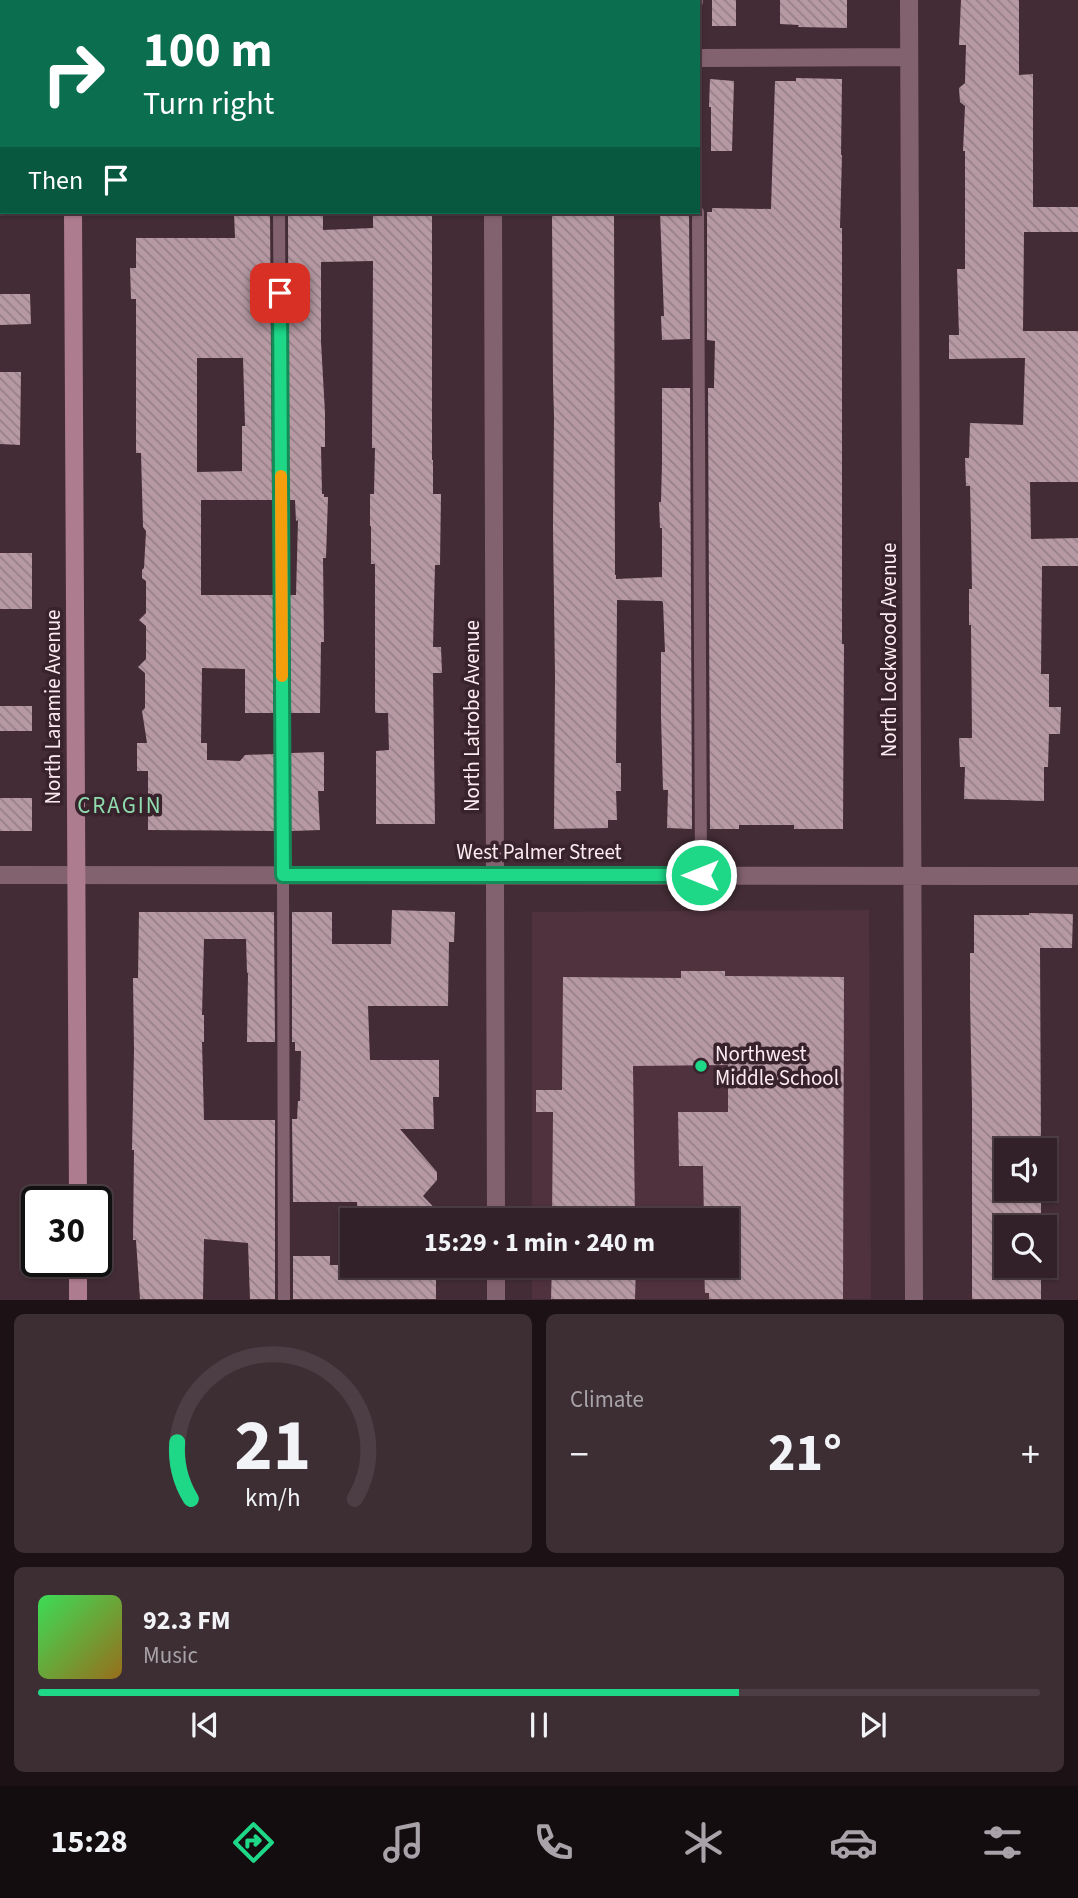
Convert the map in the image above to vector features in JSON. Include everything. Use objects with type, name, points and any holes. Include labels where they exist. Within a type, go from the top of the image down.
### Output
[{"type":"street","name":"North Lockwood Avenue","points":[[909,0],[914,1300]]},
{"type":"street","points":[[700,58],[909,57]]},
{"type":"street","name":"North Laramie Avenue","points":[[73,214],[78,1186]]},
{"type":"street","name":"North Latrobe Avenue","points":[[493,214],[496,1208]]},
{"type":"street","name":"West Palmer Street","points":[[0,875],[1078,876]]},
{"type":"street","points":[[78,1277],[78,1300]]},
{"type":"street","points":[[496,1278],[496,1300]]},
{"type":"lane","points":[[279,214],[284,1300]]},
{"type":"lane","points":[[698,214],[701,875]]},
{"type":"shaded area","name":"Northwest Middle School","points":[[869,910],[871,1299],[532,1299],[532,1278],[739,1278],[739,1208],[532,1208],[532,912]]},
{"type":"building","points":[[712,0],[736,0],[736,26],[712,26]]},
{"type":"building","points":[[780,0],[847,0],[847,28],[780,24]]},
{"type":"building","points":[[961,0],[1019,0],[1019,75],[1033,74],[1033,207],[1078,207],[1078,232],[1024,232],[1023,331],[1078,331],[1078,482],[1030,482],[1031,539],[1078,538],[1078,566],[1042,566],[1041,674],[1049,674],[1049,707],[1061,707],[1060,734],[1049,734],[1048,767],[1044,767],[1044,801],[964,799],[965,767],[960,767],[959,738],[972,738],[969,625],[969,589],[972,589],[970,486],[966,486],[965,458],[969,458],[970,423],[1023,425],[1025,358],[949,359],[949,335],[959,335],[957,269],[965,269],[965,106],[960,102],[959,88],[965,83],[966,45],[959,45]]},
{"type":"building","points":[[796,78],[842,79],[840,228],[843,829],[794,829],[794,825],[739,825],[739,829],[710,829],[708,388],[714,388],[715,341],[707,340],[707,212],[712,212],[712,208],[771,209],[775,81],[796,81]]},
{"type":"building","points":[[710,79],[734,81],[732,151],[711,151]]},
{"type":"building","points":[[234,214],[270,214],[272,500],[201,500],[201,595],[273,595],[273,713],[245,713],[245,669],[202,668],[201,743],[207,743],[207,760],[240,761],[245,755],[274,754],[274,831],[148,830],[148,771],[137,771],[137,743],[147,743],[142,711],[145,708],[145,673],[138,667],[146,659],[146,626],[139,620],[146,613],[146,581],[142,578],[142,570],[146,531],[143,527],[141,453],[136,453],[136,299],[131,299],[130,268],[136,268],[136,238],[235,238]],"holes":[[[197,358],[243,358],[245,426],[242,426],[242,471],[197,472]]]},
{"type":"building","points":[[288,214],[323,214],[323,230],[373,228],[373,214],[432,214],[433,494],[441,494],[440,565],[435,565],[433,647],[441,647],[442,673],[433,673],[435,824],[376,824],[376,751],[389,750],[388,713],[375,712],[375,564],[371,564],[370,526],[375,448],[372,448],[373,261],[321,262],[321,342],[325,413],[325,447],[321,447],[322,494],[328,497],[326,558],[323,558],[324,642],[321,642],[320,713],[291,713],[290,595],[296,595],[298,520],[296,521],[295,500],[289,500]]},
{"type":"building","points":[[552,214],[614,214],[616,579],[662,577],[659,502],[662,388],[690,388],[692,829],[667,828],[668,790],[663,790],[661,716],[661,652],[665,652],[663,603],[617,600],[616,763],[621,763],[621,791],[616,791],[617,820],[608,820],[608,828],[554,829]]},
{"type":"building","points":[[660,214],[689,214],[690,339],[662,340],[661,316],[664,316]]},
{"type":"building","points":[[0,294],[30,294],[31,324],[0,325]]},
{"type":"building","points":[[0,372],[21,372],[20,445],[0,444]]},
{"type":"building","points":[[0,553],[32,553],[32,609],[0,609]]},
{"type":"building","points":[[0,706],[32,706],[32,731],[0,731]]},
{"type":"building","points":[[324,752],[324,791],[318,791],[320,830],[291,831],[291,753]]},
{"type":"building","points":[[0,798],[32,798],[32,831],[0,831]]},
{"type":"building","points":[[392,910],[455,912],[454,942],[449,942],[448,1006],[368,1006],[370,1060],[439,1060],[439,1097],[433,1097],[434,1129],[400,1129],[437,1172],[437,1180],[423,1196],[434,1208],[357,1208],[357,1202],[293,1202],[292,1119],[297,1119],[300,1101],[301,1051],[295,1051],[295,1042],[292,1042],[292,912],[332,912],[332,944],[391,944]]},
{"type":"building","points":[[139,912],[274,912],[275,1042],[247,1042],[246,939],[204,939],[202,1042],[204,1120],[275,1120],[275,1299],[250,1299],[248,1243],[204,1239],[203,1299],[140,1299],[136,1240],[133,1240],[132,1150],[133,978],[138,978]]},
{"type":"building","points":[[1073,914],[1072,948],[1040,948],[1041,1138],[994,1138],[994,1201],[1041,1201],[1041,1215],[994,1215],[994,1278],[1041,1278],[1041,1299],[972,1299],[970,953],[974,953],[974,915]]},
{"type":"building","points":[[681,971],[725,971],[725,976],[844,977],[843,1299],[709,1299],[709,1293],[705,1293],[704,1278],[739,1278],[739,1208],[704,1208],[703,1166],[679,1166],[678,1112],[728,1112],[728,1065],[633,1066],[635,1208],[552,1208],[553,1112],[536,1112],[536,1090],[562,1090],[563,977],[681,978]]},
{"type":"building","points":[[293,1256],[330,1256],[330,1265],[340,1265],[340,1278],[436,1278],[436,1299],[293,1299]]},
{"type":"building","points":[[552,1278],[636,1278],[635,1299],[551,1299]]},
{"type":"slow traffic","points":[[281,476],[282,676]]},
{"type":"place","name":"Northwest Middle School","points":[[701,1066]]},
{"type":"district","name":"CRAGIN","points":[[120,805]]},
{"type":"route","points":[[280,293],[283,875],[701,875]]}]
